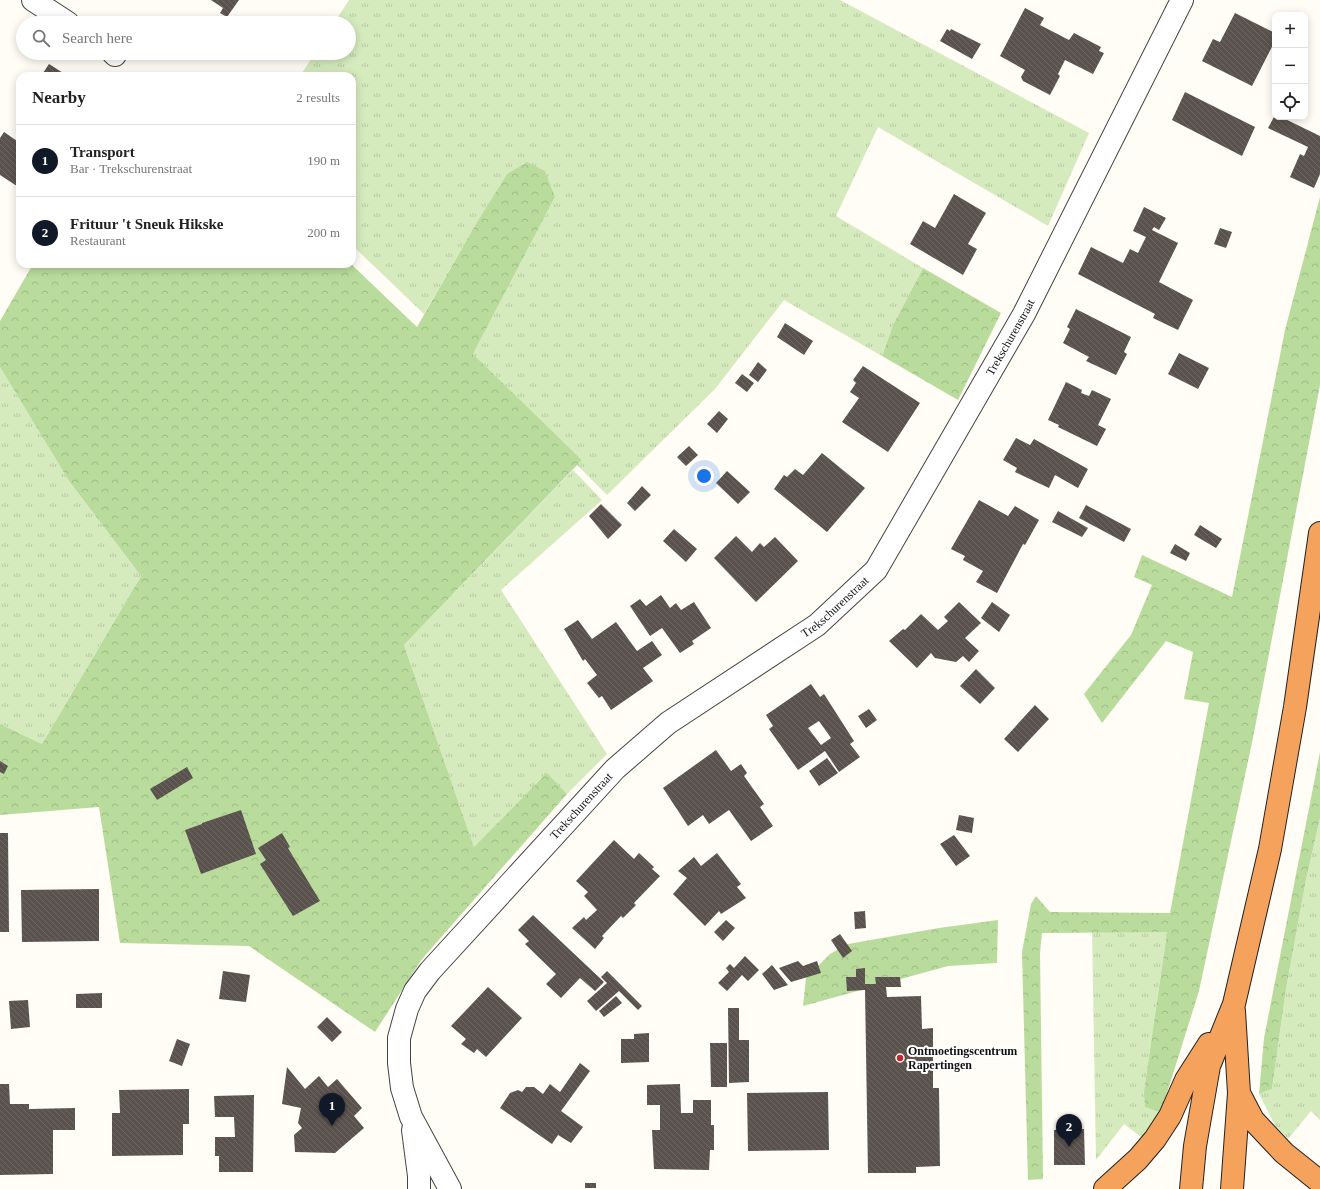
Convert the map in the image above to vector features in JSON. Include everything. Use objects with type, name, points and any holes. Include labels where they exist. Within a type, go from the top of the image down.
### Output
[{"type":"highway","points":[[1191,1189],[1196,1146],[1209,1066],[1234,1004],[1270,849],[1295,707],[1320,533]]},
{"type":"highway","points":[[1232,1189],[1239,1093],[1234,1004]]},
{"type":"highway","points":[[1105,1189],[1138,1159],[1155,1139],[1170,1116],[1186,1080],[1234,1004]]},
{"type":"highway","points":[[1239,1093],[1253,1120],[1284,1153],[1320,1182]]},
{"type":"street","points":[[33,0],[57,16]]},
{"type":"street","name":"Trekschurenstraat","points":[[450,1189],[412,1117],[402,1088],[399,1063],[399,1038],[409,1003],[415,991],[430,972],[615,769],[668,722],[817,625],[876,570],[1024,314],[1182,0]]},
{"type":"street","name":"Trekschurenstraat","points":[[412,1117],[419,1176],[419,1189]]},
{"type":"green space","points":[[349,0],[840,0],[1089,133],[1048,226],[878,127],[836,216],[923,268],[893,325],[882,356],[784,300],[715,389],[607,495],[577,465],[582,460],[473,354],[555,197],[507,174],[477,222],[424,314],[356,249],[356,72],[303,72],[310,60],[356,60],[356,16],[339,16]]},
{"type":"green space","points":[[527,162],[545,171],[555,197],[473,354],[582,460],[404,645],[474,847],[547,773],[567,794],[422,959],[375,1032],[249,946],[120,943],[99,807],[0,815],[0,724],[42,744],[141,576],[69,481],[0,367],[0,321],[31,268],[355,268],[417,327],[477,222],[507,174]]},
{"type":"green space","points":[[1320,197],[1320,385],[1253,738],[1199,991],[1161,1112],[1145,1107],[1144,1091],[1167,932],[1042,933],[1040,953],[1043,1179],[1028,1180],[1022,952],[1031,904],[1036,896],[1050,912],[1170,913],[1209,703],[1184,699],[1193,652],[1166,641],[1102,723],[1084,694],[1131,635],[1152,585],[1134,577],[1142,555],[1232,597],[1285,330]]},
{"type":"green space","points":[[923,268],[1001,313],[958,400],[882,356],[893,325]]},
{"type":"green space","points":[[0,367],[69,481],[141,576],[42,744],[0,724]]},
{"type":"green space","points":[[573,470],[602,500],[501,590],[607,754],[567,794],[547,774],[474,847],[404,645]]},
{"type":"green space","points":[[1320,752],[1320,818],[1306,880],[1286,989],[1272,1089],[1259,1094],[1264,1038]]},
{"type":"green space","points":[[1320,818],[1320,1120],[1311,1111],[1288,1139],[1275,1125],[1259,1094],[1272,1089],[1286,989],[1306,880]]},
{"type":"green space","points":[[998,920],[997,963],[948,966],[803,1006],[806,978],[830,954],[848,944],[939,928]]},
{"type":"green space","points":[[1092,932],[1167,932],[1144,1091],[1161,1112],[1153,1127],[1141,1137],[1124,1124],[1096,1160]]},
{"type":"building","points":[[211,0],[239,0],[228,16],[220,13],[223,8]]},
{"type":"building","points":[[1025,8],[1044,18],[1040,25],[1069,40],[1074,33],[1101,47],[1099,51],[1104,53],[1093,74],[1065,60],[1058,74],[1060,76],[1050,95],[1023,81],[1021,77],[1025,70],[1000,56]]},
{"type":"building","points":[[1235,13],[1272,32],[1272,47],[1252,86],[1202,61],[1213,39],[1220,42]]},
{"type":"building","points":[[947,29],[950,31],[951,29],[981,44],[972,59],[940,41]]},
{"type":"building","points":[[49,64],[62,72],[44,72]]},
{"type":"building","points":[[1185,92],[1255,127],[1242,156],[1172,120]]},
{"type":"building","points":[[1272,120],[1287,120],[1320,136],[1320,174],[1314,188],[1290,177],[1300,154],[1304,156],[1308,147],[1268,128]]},
{"type":"building","points":[[4,132],[16,140],[16,185],[0,175],[0,138]]},
{"type":"building","points":[[954,194],[986,213],[968,244],[977,249],[963,275],[910,244],[923,221],[935,228]]},
{"type":"building","points":[[1144,207],[1166,218],[1159,230],[1154,227],[1152,230],[1178,243],[1159,282],[1193,300],[1178,330],[1153,318],[1155,314],[1078,274],[1091,247],[1123,263],[1130,249],[1138,253],[1146,237],[1133,231]]},
{"type":"building","points":[[1220,228],[1232,232],[1226,248],[1214,244]]},
{"type":"building","points":[[1076,309],[1131,337],[1124,352],[1127,354],[1116,375],[1086,361],[1089,357],[1063,343],[1070,329],[1067,327]]},
{"type":"building","points":[[785,323],[813,341],[804,355],[777,337]]},
{"type":"building","points":[[1179,353],[1209,368],[1198,389],[1168,374]]},
{"type":"building","points":[[758,362],[767,370],[758,382],[749,375]]},
{"type":"building","points":[[863,366],[920,403],[888,452],[842,422],[859,398],[850,392],[856,383],[853,380]]},
{"type":"building","points":[[742,374],[754,383],[747,392],[735,383]]},
{"type":"building","points":[[1066,382],[1082,390],[1081,393],[1089,396],[1092,390],[1111,399],[1098,425],[1106,429],[1097,446],[1058,427],[1059,425],[1048,420]]},
{"type":"building","points":[[719,411],[728,419],[717,433],[707,424]]},
{"type":"building","points":[[1016,438],[1030,445],[1034,439],[1088,469],[1078,488],[1055,475],[1049,488],[1015,472],[1017,468],[1003,460]]},
{"type":"building","points":[[689,446],[698,455],[686,466],[677,457]]},
{"type":"building","points":[[822,453],[865,488],[827,532],[774,489],[784,475],[787,477],[795,469],[803,475]]},
{"type":"building","points":[[727,471],[750,492],[738,504],[716,483]]},
{"type":"building","points":[[642,486],[651,495],[635,511],[627,503]]},
{"type":"building","points":[[979,500],[1008,516],[1015,506],[1039,520],[1025,545],[1023,544],[997,593],[976,582],[983,571],[963,560],[965,556],[951,549]]},
{"type":"building","points":[[601,504],[622,525],[608,539],[589,516]]},
{"type":"building","points":[[1086,505],[1131,529],[1124,542],[1079,518]]},
{"type":"building","points":[[1058,511],[1088,528],[1082,537],[1052,522]]},
{"type":"building","points":[[1200,525],[1222,539],[1216,548],[1194,535]]},
{"type":"building","points":[[674,529],[697,549],[686,562],[663,541]]},
{"type":"building","points":[[736,536],[752,552],[760,543],[764,547],[775,537],[798,561],[756,602],[714,558]]},
{"type":"building","points":[[1175,544],[1190,553],[1186,561],[1170,553]]},
{"type":"building","points":[[661,595],[670,608],[676,603],[681,610],[694,602],[711,628],[692,641],[694,644],[680,653],[662,628],[650,636],[630,606],[640,599],[646,606]]},
{"type":"building","points":[[959,602],[981,623],[965,638],[979,651],[969,662],[963,656],[956,662],[935,658],[931,653],[917,668],[889,641],[903,629],[905,630],[921,614],[938,630],[948,621],[944,617]]},
{"type":"building","points":[[992,602],[1010,615],[999,632],[981,618]]},
{"type":"building","points":[[578,620],[592,639],[616,622],[637,651],[652,641],[662,655],[643,668],[653,681],[611,710],[602,696],[599,698],[587,683],[597,675],[585,659],[583,661],[564,629]]},
{"type":"building","points":[[976,669],[995,688],[980,704],[960,686]]},
{"type":"building","points":[[811,684],[820,697],[824,694],[854,741],[850,744],[860,757],[839,772],[825,751],[798,770],[769,729],[773,726],[766,715]],"holes":[[[819,721],[831,738],[821,745],[808,728]]]},
{"type":"building","points":[[1035,705],[1049,719],[1018,752],[1004,739]]},
{"type":"building","points":[[869,709],[877,720],[866,728],[858,716]]},
{"type":"building","points":[[716,750],[731,771],[741,764],[747,773],[744,776],[764,804],[760,807],[773,826],[751,841],[729,810],[709,824],[703,815],[688,826],[663,788]]},
{"type":"building","points":[[827,758],[838,773],[819,786],[809,771]]},
{"type":"building","points":[[0,761],[8,766],[4,774],[0,772]]},
{"type":"building","points":[[187,767],[193,778],[157,800],[150,789]]},
{"type":"building","points":[[241,810],[256,854],[201,874],[185,830]]},
{"type":"building","points":[[959,815],[974,818],[972,833],[956,830]]},
{"type":"building","points":[[0,833],[8,833],[9,932],[0,932]]},
{"type":"building","points":[[282,833],[290,847],[288,848],[320,901],[293,916],[260,864],[266,860],[258,848]]},
{"type":"building","points":[[954,835],[970,856],[956,866],[940,844]]},
{"type":"building","points":[[614,840],[634,859],[639,853],[654,867],[652,869],[660,876],[634,903],[636,905],[623,918],[621,916],[602,936],[604,938],[595,949],[572,928],[584,917],[586,920],[597,910],[584,896],[588,892],[576,881]]},
{"type":"building","points":[[717,853],[741,884],[737,887],[746,898],[721,914],[719,911],[705,926],[673,894],[687,878],[678,871],[694,857],[701,866]]},
{"type":"building","points":[[99,889],[99,941],[22,942],[21,890]]},
{"type":"building","points":[[865,911],[866,928],[855,929],[854,912]]},
{"type":"building","points":[[533,915],[604,982],[595,991],[580,978],[561,998],[546,984],[556,974],[525,944],[529,941],[518,930]]},
{"type":"building","points":[[726,920],[735,928],[723,941],[714,932]]},
{"type":"building","points":[[840,934],[852,951],[843,958],[831,940]]},
{"type":"building","points":[[745,956],[759,970],[748,981],[742,975],[727,991],[718,983],[729,972],[726,968],[730,964],[734,968]]},
{"type":"building","points":[[798,961],[803,966],[817,961],[821,973],[791,982],[779,968]]},
{"type":"building","points":[[772,965],[788,985],[774,990],[762,974]]},
{"type":"building","name":"Ontmoetingscentrum Rapertingen","points":[[865,968],[865,984],[876,984],[875,977],[900,977],[901,987],[886,987],[887,997],[921,996],[922,1029],[933,1028],[933,1088],[939,1088],[940,1166],[916,1167],[916,1173],[868,1173],[865,990],[847,991],[846,977],[856,977],[856,969]]},
{"type":"building","points":[[223,971],[250,975],[246,1002],[219,999]]},
{"type":"building","points":[[607,971],[642,1006],[638,1010],[619,991],[596,1011],[587,1001],[607,983],[601,977]]},
{"type":"building","points":[[488,987],[522,1018],[486,1057],[477,1049],[474,1053],[461,1044],[466,1039],[451,1026]]},
{"type":"building","points":[[102,993],[102,1008],[76,1008],[76,994]]},
{"type":"building","points":[[616,996],[622,1003],[604,1017],[599,1011]]},
{"type":"building","points":[[28,1000],[30,1027],[11,1029],[9,1001]]},
{"type":"building","points":[[728,1008],[739,1008],[739,1040],[749,1040],[749,1082],[729,1083]]},
{"type":"building","points":[[327,1017],[342,1032],[332,1042],[317,1027]]},
{"type":"building","points":[[649,1033],[649,1062],[621,1063],[621,1039],[634,1039],[634,1034]]},
{"type":"building","points":[[177,1039],[190,1044],[182,1066],[169,1061]]},
{"type":"building","points":[[710,1043],[727,1043],[727,1087],[711,1087]]},
{"type":"building","points":[[580,1063],[590,1071],[561,1111],[583,1127],[571,1143],[558,1135],[552,1144],[500,1108],[510,1093],[518,1090],[522,1092],[526,1087],[534,1087],[543,1094],[550,1084],[560,1092]]},
{"type":"building","points":[[287,1067],[305,1089],[319,1076],[328,1087],[337,1079],[362,1108],[354,1116],[364,1128],[335,1153],[295,1152],[294,1135],[302,1128],[298,1123],[301,1108],[282,1104]]},
{"type":"building","points":[[0,1084],[9,1084],[10,1104],[29,1104],[29,1109],[75,1108],[75,1130],[53,1130],[53,1174],[0,1175]]},
{"type":"building","points":[[680,1084],[681,1113],[693,1113],[693,1100],[711,1100],[711,1125],[714,1125],[714,1150],[710,1150],[709,1170],[654,1169],[652,1130],[660,1130],[660,1105],[647,1105],[647,1085]]},
{"type":"building","points":[[189,1089],[189,1124],[183,1124],[183,1155],[112,1156],[112,1113],[120,1113],[119,1090]]},
{"type":"building","points":[[828,1092],[829,1150],[748,1151],[747,1093]]},
{"type":"building","points":[[254,1095],[253,1172],[219,1172],[219,1156],[215,1156],[215,1137],[235,1137],[234,1117],[215,1117],[214,1096]]},
{"type":"building","points":[[1084,1129],[1085,1165],[1054,1165],[1054,1130]]},
{"type":"building","points":[[585,1183],[596,1183],[596,1188],[585,1188]]},
{"type":"place","name":"Ontmoetingscentrum Rapertingen","points":[[900,1058]]},
{"type":"place","name":"Transport","points":[[332,1126]]},
{"type":"place","name":"Frituur 't Sneuk Hikske","points":[[1069,1147]]}]
